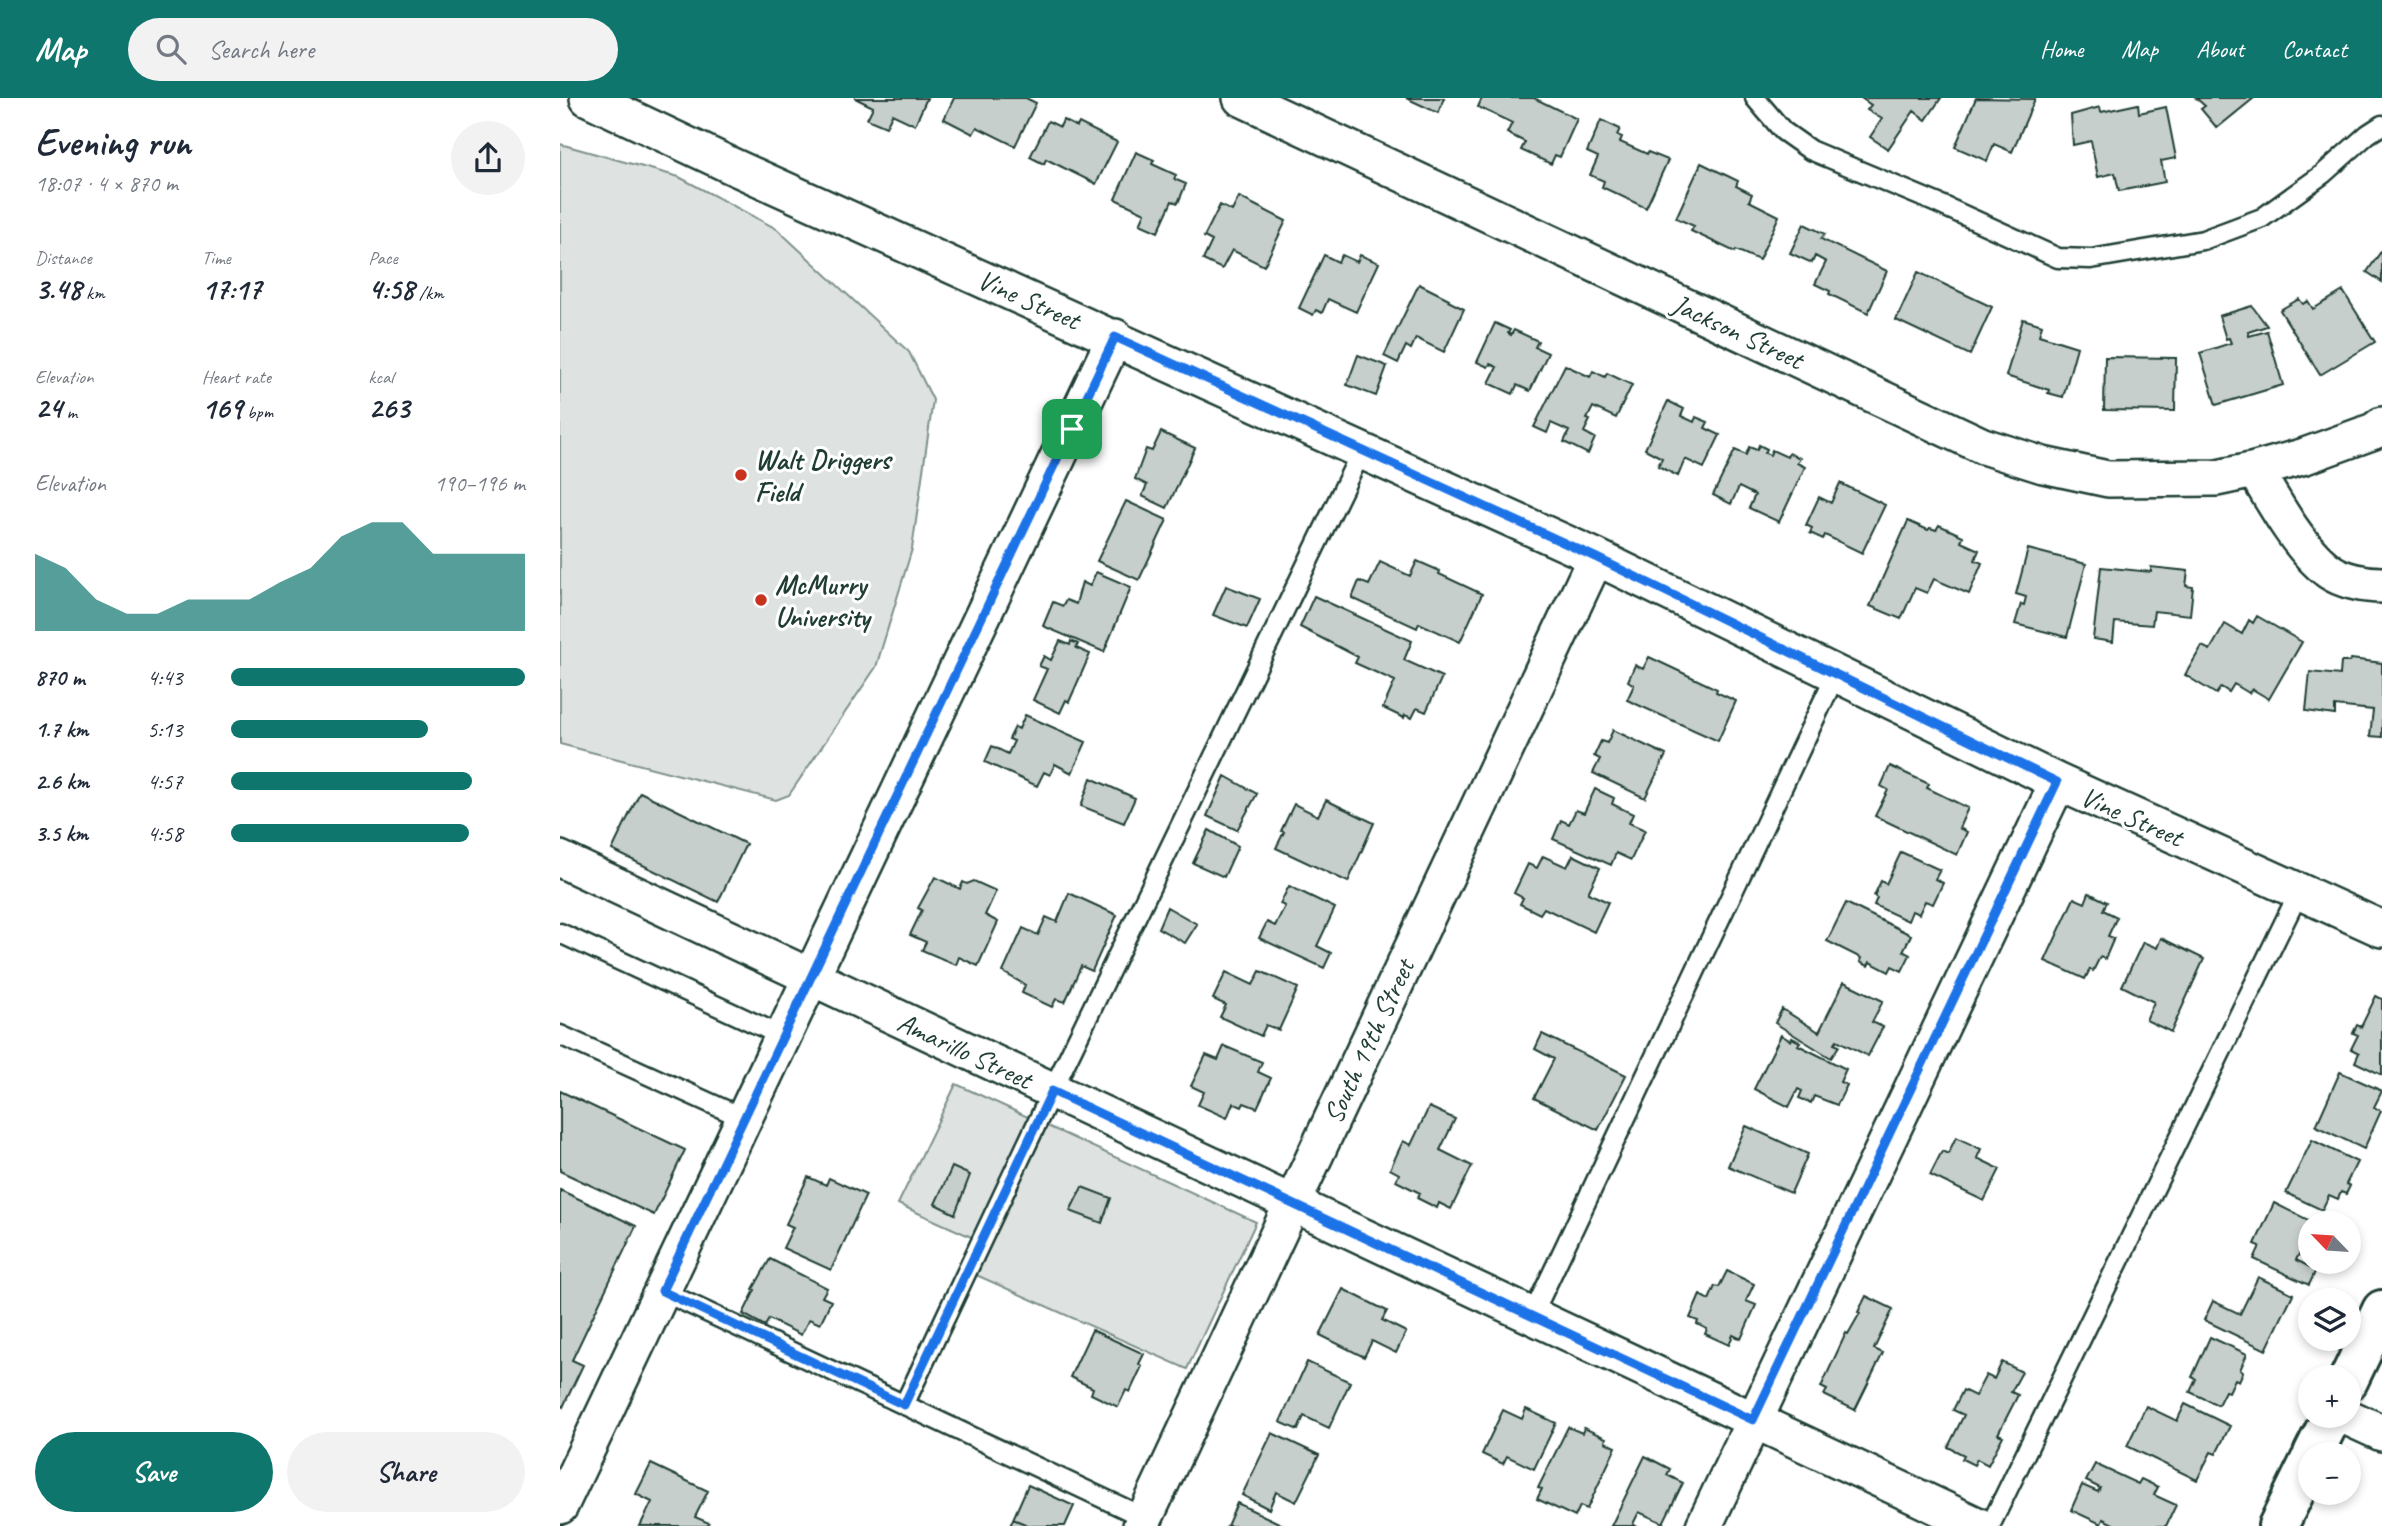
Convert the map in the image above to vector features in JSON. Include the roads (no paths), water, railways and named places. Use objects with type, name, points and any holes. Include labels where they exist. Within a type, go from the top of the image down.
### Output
[{"type":"street","name":"Vine Street","points":[[588,98],[732,166],[1115,337],[1595,557],[2057,782],[2382,929]]},
{"type":"street","name":"Jackson Street","points":[[1241,98],[1983,446],[2043,465],[2108,479],[2217,478],[2305,456],[2374,431],[2382,425]]},
{"type":"street","points":[[560,1506],[1115,337]]},
{"type":"street","points":[[2255,470],[2277,508],[2307,548],[2330,572],[2366,585],[2382,585]]},
{"type":"street","name":"South 19th Street","points":[[1143,1522],[1595,557]]},
{"type":"street","points":[[1704,1526],[2057,782]]},
{"type":"street","name":"Amarillo Street","points":[[560,859],[1979,1526]]},
{"type":"street","points":[[2356,1365],[2382,1310]]},
{"type":"street","points":[[2361,1423],[2382,1433]]},
{"type":"street","points":[[2278,1526],[2298,1485]]},
{"type":"lane","points":[[1755,98],[1783,131],[1810,150],[2058,258],[2091,259],[2203,240],[2262,218],[2323,174],[2382,125]]},
{"type":"lane","points":[[904,1405],[1052,1091],[1362,450]]},
{"type":"lane","points":[[1532,1316],[1836,674]]},
{"type":"lane","points":[[1990,1526],[2300,892]]},
{"type":"lane","points":[[560,933],[782,1037]]},
{"type":"lane","points":[[560,1035],[743,1118]]},
{"type":"lane","points":[[662,1291],[1143,1522]]},
{"type":"place","name":"Walt Driggers Field","points":[[741,475]]},
{"type":"place","name":"McMurry University","points":[[761,600]]}]
